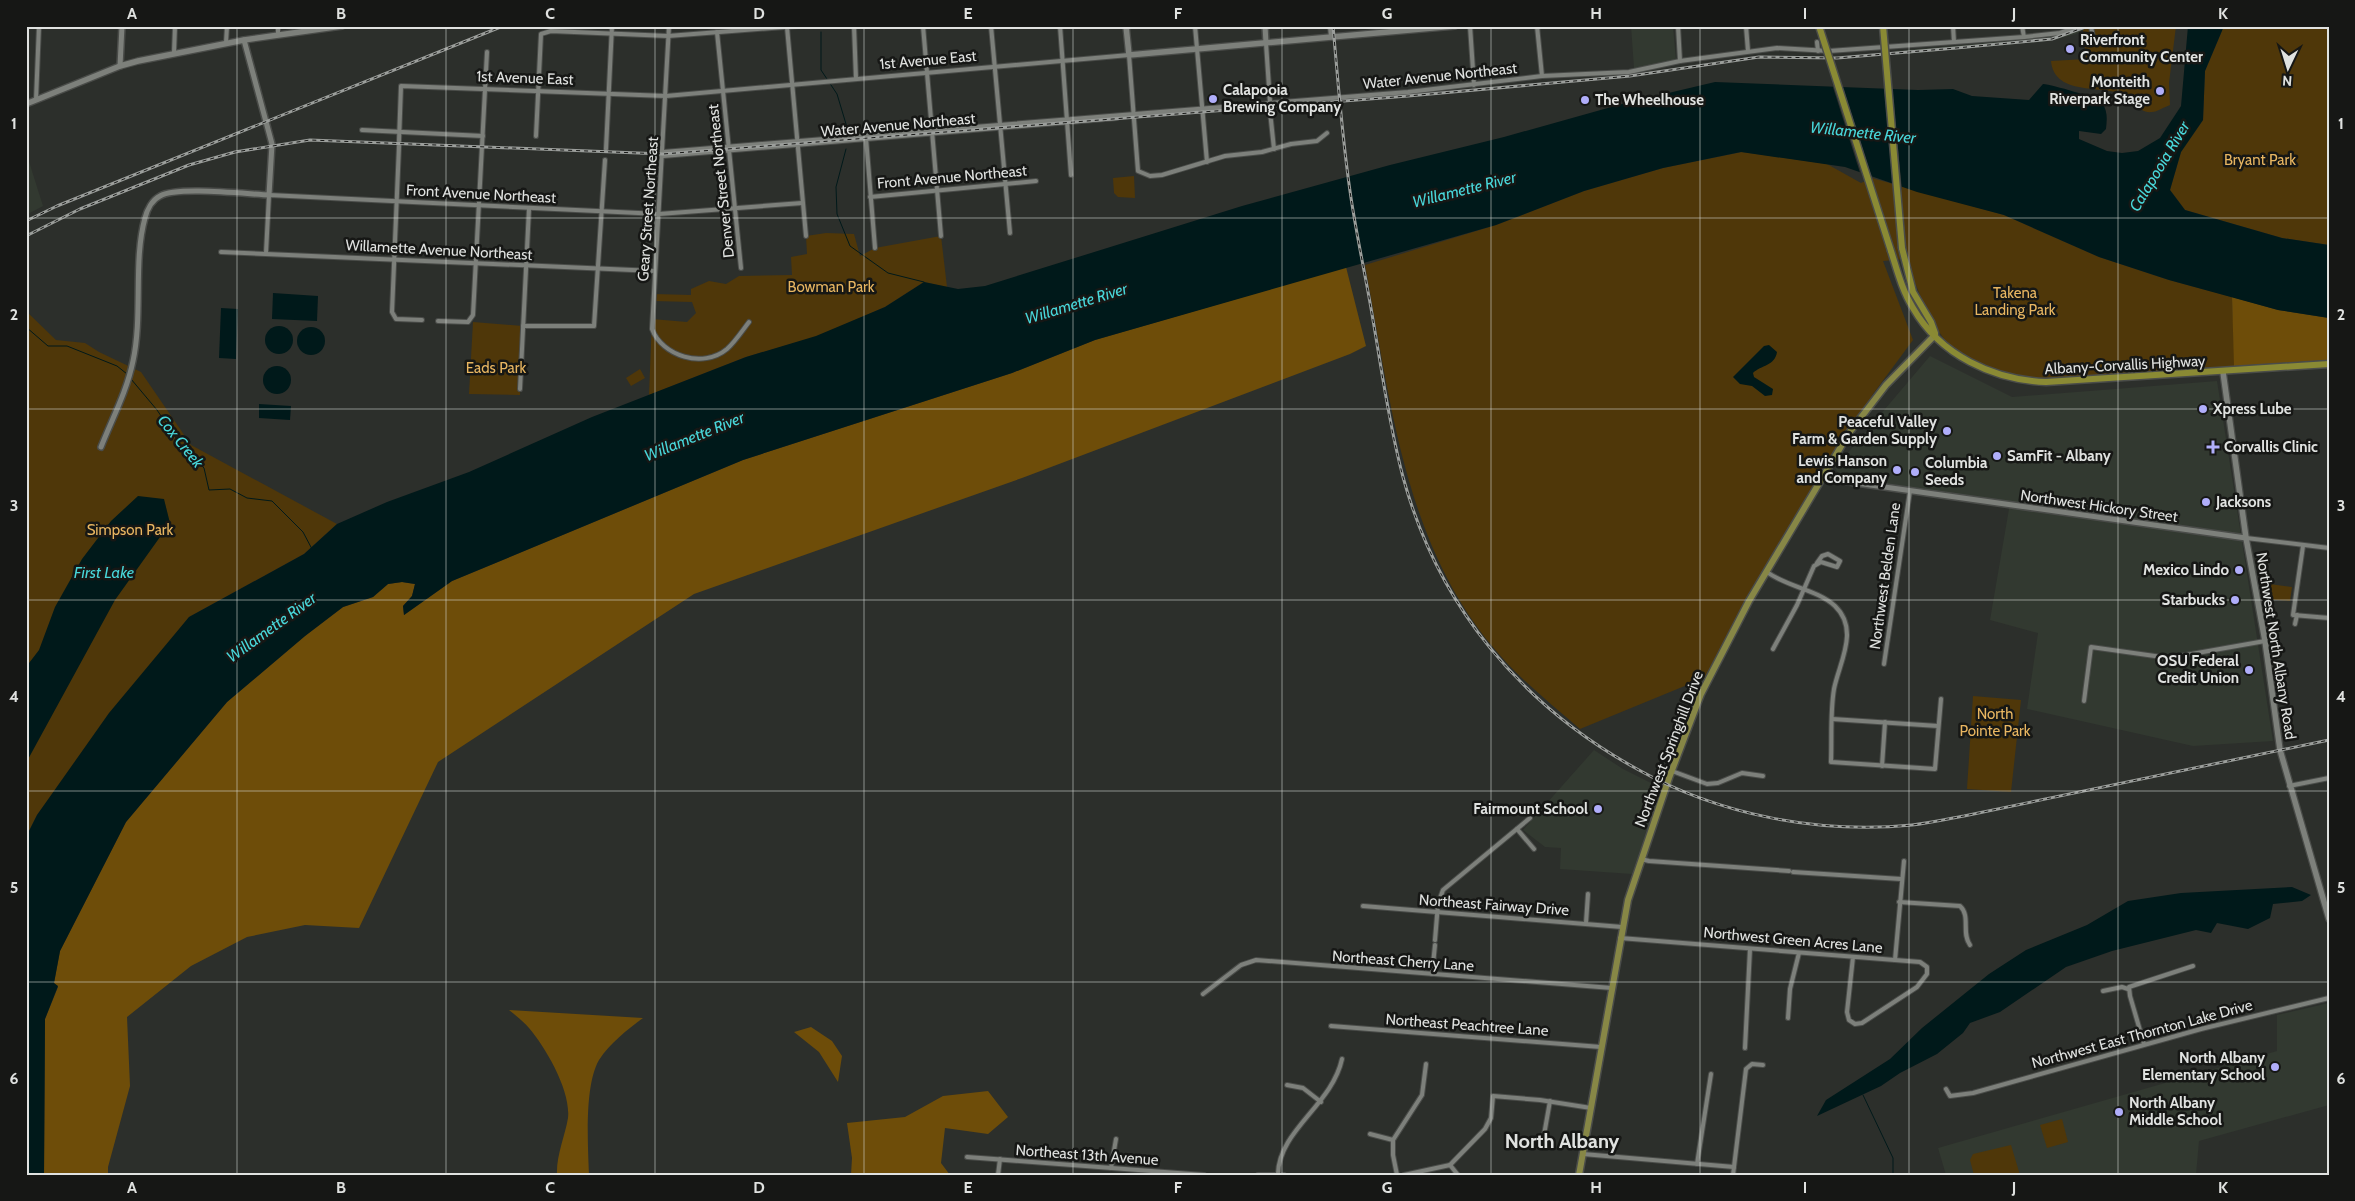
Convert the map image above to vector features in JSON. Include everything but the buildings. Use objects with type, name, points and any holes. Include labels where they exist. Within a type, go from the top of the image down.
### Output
[{"type":"highway","name":"Albany-Corvallis Highway","points":[[1819,26],[1908,299],[1920,319],[1974,366],[1996,375],[2018,380],[2046,382],[2329,364]]},
{"type":"highway","name":"Albany-Corvallis Highway","points":[[1883,26],[1902,248],[1913,292],[1931,322],[1935,334]]},
{"type":"main road","points":[[26,104],[120,66],[226,43],[342,26]]},
{"type":"main road","points":[[1126,26],[1128,55]]},
{"type":"main road","name":"1st Avenue East","points":[[1128,55],[1455,26]]},
{"type":"main road","name":"Northwest Springhill Drive","points":[[1580,1175],[1622,927],[1641,859],[1672,771],[1709,676],[1848,433],[1874,398],[1935,334]]},
{"type":"main road","name":"Northwest North Albany Road","points":[[2224,372],[2246,538],[2265,641],[2280,750],[2329,919]]},
{"type":"street","points":[[36,100],[39,26]]},
{"type":"street","points":[[120,66],[122,26]]},
{"type":"street","points":[[174,53],[175,26]]},
{"type":"street","points":[[226,43],[227,26]]},
{"type":"street","points":[[278,26],[278,34]]},
{"type":"street","points":[[606,149],[612,26]]},
{"type":"street","name":"Geary Street Northeast","points":[[669,26],[653,332],[666,347],[685,358],[697,360],[726,350],[749,322]]},
{"type":"street","points":[[536,136],[541,34],[551,30],[668,36],[798,26]]},
{"type":"street","points":[[854,26],[856,79]]},
{"type":"street","points":[[923,26],[941,236]]},
{"type":"street","points":[[991,26],[1010,233]]},
{"type":"street","points":[[1060,26],[1071,175]]},
{"type":"street","points":[[1195,26],[1207,162]]},
{"type":"street","points":[[1265,26],[1270,102]]},
{"type":"street","points":[[1330,26],[1331,37]]},
{"type":"street","points":[[1470,26],[1474,85]]},
{"type":"street","points":[[1537,26],[1542,76]]},
{"type":"street","points":[[1678,26],[1680,61]]},
{"type":"street","points":[[1746,26],[1748,50]]},
{"type":"street","points":[[1953,26],[1954,42]]},
{"type":"street","points":[[2022,26],[2024,37]]},
{"type":"street","name":"Water Avenue Northeast","points":[[663,154],[1112,119],[1202,108],[1474,85],[1542,76],[1628,72],[1748,50],[1777,48],[1818,51],[2024,37],[2060,33],[2080,26]]},
{"type":"street","points":[[2091,26],[2093,38]]},
{"type":"street","points":[[787,28],[806,236]]},
{"type":"street","name":"Denver Street Northeast","points":[[717,32],[741,268]]},
{"type":"street","points":[[244,40],[272,144],[266,254]]},
{"type":"street","points":[[1816,42],[1818,51]]},
{"type":"street","points":[[438,321],[472,320],[477,264],[487,52]]},
{"type":"street","points":[[1128,55],[1138,171],[1154,176],[1225,156],[1317,141],[1327,133]]},
{"type":"street","name":"1st Avenue East","points":[[399,132],[401,86],[666,96],[1128,55]]},
{"type":"street","points":[[1270,112],[1274,149]]},
{"type":"street","points":[[362,130],[483,136]]},
{"type":"street","points":[[399,132],[399,141]]},
{"type":"street","points":[[866,138],[875,248]]},
{"type":"street","points":[[399,146],[395,202],[392,312],[394,318],[422,320]]},
{"type":"street","points":[[523,326],[594,326],[605,160]]},
{"type":"street","name":"Front Avenue Northeast","points":[[870,197],[1036,181]]},
{"type":"street","name":"Front Avenue Northeast","points":[[101,447],[133,362],[137,336],[143,227],[150,206],[159,196],[180,192],[659,214],[735,210],[802,203]]},
{"type":"street","points":[[520,389],[528,209]]},
{"type":"street","name":"Willamette Avenue Northeast","points":[[221,252],[655,272]]},
{"type":"street","name":"Northwest Hickory Street","points":[[1825,472],[1842,481],[2303,546],[2329,548]]},
{"type":"street","name":"Northwest Belden Lane","points":[[1884,664],[1910,491]]},
{"type":"street","points":[[2295,624],[2303,546]]},
{"type":"street","points":[[1773,649],[1817,563],[1822,556],[1828,554],[1840,561],[1837,567],[1820,562],[1817,563]]},
{"type":"street","points":[[1767,572],[1786,584],[1804,590],[1833,605],[1838,610],[1846,629],[1847,642],[1834,690],[1831,762],[1936,769],[1941,699]]},
{"type":"street","points":[[2295,615],[2329,618]]},
{"type":"street","points":[[2084,701],[2091,647],[2169,658],[2265,641]]},
{"type":"street","points":[[1832,719],[1938,726]]},
{"type":"street","points":[[1882,766],[1885,722]]},
{"type":"street","points":[[1672,771],[1707,784],[1718,783],[1742,773],[1763,776]]},
{"type":"street","points":[[2289,786],[2329,778]]},
{"type":"street","points":[[1432,974],[1440,898],[1446,887],[1530,818]]},
{"type":"street","points":[[1517,829],[1534,849]]},
{"type":"street","points":[[1641,859],[1649,862],[1901,879]]},
{"type":"street","name":"Northwest Green Acres Lane","points":[[1620,938],[1896,960],[1899,902],[1904,861]]},
{"type":"street","points":[[1586,923],[1588,894]]},
{"type":"street","points":[[1899,902],[1960,906],[1965,913],[1965,937],[1970,945]]},
{"type":"street","name":"Northeast Fairway Drive","points":[[1363,906],[1622,927]]},
{"type":"street","points":[[1744,1048],[1750,949]]},
{"type":"street","points":[[1788,1018],[1790,989],[1799,952]]},
{"type":"street","points":[[1853,957],[1847,1012],[1849,1020],[1855,1024],[1865,1021],[1917,987],[1926,977],[1928,970],[1923,963],[1896,960]]},
{"type":"street","name":"Northeast Cherry Lane","points":[[1203,994],[1241,965],[1256,960],[1612,988]]},
{"type":"street","points":[[2128,989],[2132,984],[2193,966]]},
{"type":"street","points":[[2103,991],[2122,987],[2128,989]]},
{"type":"street","points":[[2128,989],[2144,1044]]},
{"type":"street","name":"Northwest East Thornton Lake Drive","points":[[1946,1089],[1950,1096],[1962,1095],[2144,1044],[2329,998]]},
{"type":"street","name":"Northeast Peachtree Lane","points":[[1331,1026],[1602,1047]]},
{"type":"street","points":[[1278,1174],[1279,1160],[1284,1148],[1333,1086],[1342,1059]]},
{"type":"street","points":[[1397,1175],[1393,1155],[1393,1140],[1422,1095],[1426,1064]]},
{"type":"street","points":[[1733,1175],[1746,1069],[1752,1064],[1763,1065]]},
{"type":"street","points":[[1697,1164],[1711,1074]]},
{"type":"street","points":[[1287,1085],[1303,1088],[1321,1102]]},
{"type":"street","points":[[1404,1175],[1450,1165],[1480,1135],[1489,1123],[1493,1096],[1550,1101],[1591,1108]]},
{"type":"street","points":[[1544,1135],[1550,1101]]},
{"type":"street","points":[[1370,1134],[1393,1140]]},
{"type":"street","points":[[1111,1168],[1116,1139]]},
{"type":"street","points":[[1583,1154],[1734,1167]]},
{"type":"street","name":"Northeast 13th Avenue","points":[[967,1157],[1204,1175]]},
{"type":"street","points":[[998,1175],[1000,1159]]},
{"type":"street","points":[[1450,1165],[1458,1175]]},
{"type":"street","points":[[1258,1175],[1284,1175]]},
{"type":"shaded area","points":[[1631,26],[1673,26],[1676,61],[1634,68]]},
{"type":"shaded area","points":[[2085,26],[2090,26],[2076,34],[2049,41],[1896,55],[1895,51],[2044,38],[2062,35]]},
{"type":"shaded area","points":[[26,152],[43,206],[26,215]]},
{"type":"shaded area","points":[[1346,267],[1366,346],[1350,354],[1022,478],[694,594],[438,762],[359,928],[305,925],[247,937],[191,966],[127,1017],[130,1086],[108,1167],[108,1175],[44,1175],[45,1019],[58,987],[54,983],[60,951],[126,822],[227,702],[305,636],[343,607],[373,597],[388,584],[402,582],[415,584],[412,596],[403,606],[404,615],[452,581],[743,460],[1012,373],[1095,340]]},
{"type":"shaded area","points":[[2232,297],[2278,310],[2329,318],[2329,360],[2234,366]]},
{"type":"shaded area","points":[[1930,356],[2012,397],[2217,381],[2273,741],[2193,746],[2027,709],[2038,633],[1990,620],[2010,503],[1840,476],[1835,468]]},
{"type":"shaded area","name":"Fairmount School","points":[[1594,750],[1623,769],[1661,788],[1632,874],[1560,869],[1561,848],[1545,847],[1523,830]]},
{"type":"shaded area","points":[[2329,1003],[2329,1105],[2199,1141],[2196,1175],[1946,1175],[1938,1148],[2277,1051],[2277,1015]]},
{"type":"shaded area","points":[[509,1010],[643,1018],[608,1048],[594,1071],[588,1116],[589,1175],[557,1175],[559,1153],[568,1118],[566,1095],[556,1070],[543,1047],[527,1025]]},
{"type":"shaded area","points":[[811,1027],[832,1041],[842,1056],[838,1082],[819,1052],[794,1032]]},
{"type":"shaded area","points":[[988,1091],[1008,1117],[988,1134],[945,1128],[941,1163],[950,1175],[851,1175],[852,1158],[847,1123],[905,1117],[943,1096]]},
{"type":"green space","points":[[2090,26],[2176,26],[2169,83],[2170,105],[2156,111],[2147,112],[2120,93],[2078,87],[2060,79],[2054,72],[2051,61],[2086,59],[2083,30]]},
{"type":"green space","name":"Bryant Park","points":[[2224,26],[2329,26],[2329,245],[2282,238],[2185,210],[2170,190],[2181,152],[2203,120],[2205,71]]},
{"type":"green space","name":"Takena Landing Park","points":[[1742,152],[1827,164],[1861,183],[1872,178],[2004,215],[2099,257],[2169,280],[2232,297],[2235,371],[2046,382],[1982,369],[1953,351],[1931,321],[1905,259],[1883,261],[1913,340],[1873,394],[1837,452],[1709,676],[1580,729],[1523,679],[1492,646],[1462,604],[1438,560],[1419,513],[1404,464],[1383,365],[1365,265],[1496,225],[1584,191],[1663,168]]},
{"type":"green space","points":[[1134,176],[1135,198],[1118,197],[1114,193],[1113,178]]},
{"type":"green space","name":"Bowman Park","points":[[826,233],[854,234],[860,256],[875,248],[941,236],[947,287],[924,282],[885,307],[816,337],[746,357],[649,395],[652,319],[687,322],[696,313],[692,302],[653,301],[654,294],[691,295],[691,289],[709,281],[726,284],[739,276],[792,275],[791,257],[807,254],[806,236]]},
{"type":"green space","name":"Simpson Park","points":[[26,311],[56,340],[85,343],[99,352],[141,372],[191,445],[337,524],[304,554],[189,617],[37,815],[26,837]]},
{"type":"green space","name":"Eads Park","points":[[473,322],[523,326],[520,395],[469,394]]},
{"type":"green space","points":[[640,369],[645,378],[631,386],[626,378]]},
{"type":"green space","points":[[2262,583],[2292,587],[2290,601],[2263,599]]},
{"type":"green space","name":"North Pointe Park","points":[[1973,696],[2021,700],[2011,792],[1967,789]]},
{"type":"green space","points":[[2062,1119],[2068,1142],[2047,1148],[2040,1125]]},
{"type":"green space","points":[[2011,1145],[2020,1175],[1974,1175],[1970,1160],[1973,1154]]},
{"type":"water","points":[[2188,26],[2224,26],[2205,71],[2203,120],[2181,152],[2170,190],[2185,210],[2282,238],[2329,245],[2329,318],[2278,310],[2169,280],[2099,257],[2004,215],[1917,192],[1845,167],[1741,152],[1663,168],[1584,191],[1496,225],[1095,340],[1012,373],[743,460],[452,581],[404,615],[403,606],[412,596],[415,584],[402,582],[388,584],[373,597],[343,607],[305,636],[227,702],[126,822],[60,951],[54,983],[58,986],[45,1019],[44,1175],[26,1175],[26,837],[37,815],[109,713],[189,617],[304,554],[337,524],[387,502],[469,472],[592,417],[746,357],[816,336],[885,307],[924,282],[958,289],[985,286],[1242,206],[1622,104],[1715,82],[1918,90],[1953,89],[1972,96],[2029,100],[2043,84],[2083,95],[2102,103],[2104,106],[2107,119],[2106,129],[2101,134],[2079,131],[2079,139],[2107,151],[2122,153],[2138,151],[2160,138],[2181,106]]},
{"type":"water","points":[[273,293],[318,296],[317,321],[272,319]]},
{"type":"water","points":[[221,308],[238,309],[236,359],[219,358]]},
{"type":"water","points":[[279,326],[289,330],[293,340],[289,350],[279,354],[269,350],[265,340],[269,330]]},
{"type":"water","points":[[311,327],[321,331],[325,341],[321,351],[311,355],[301,351],[297,341],[301,331]]},
{"type":"water","points":[[1769,345],[1777,352],[1776,357],[1771,363],[1753,373],[1754,377],[1773,389],[1772,395],[1765,396],[1752,386],[1740,384],[1733,377],[1764,346]]},
{"type":"water","points":[[277,366],[287,370],[291,380],[287,390],[277,394],[267,390],[263,380],[267,370]]},
{"type":"water","points":[[259,404],[291,406],[290,420],[259,418]]},
{"type":"water","name":"First Lake","points":[[138,496],[164,499],[170,523],[115,600],[26,763],[26,667],[39,650],[55,607],[82,559],[111,521]]},
{"type":"water","points":[[2292,887],[2311,895],[2302,901],[2273,904],[2270,918],[2248,929],[2217,923],[2211,933],[2196,930],[2112,951],[2066,967],[2000,1012],[1970,1023],[1963,1033],[1937,1054],[1900,1073],[1881,1086],[1817,1116],[1826,1100],[1890,1059],[1922,1028],[1989,974],[2026,950],[2087,925],[2128,901],[2181,893]]},
{"type":"pier","points":[[1832,84],[1842,84],[1873,181],[1861,176]]},
{"type":"pier","points":[[1884,86],[1892,86],[1902,190],[1893,187]]},
{"type":"waterway","points":[[821,32],[821,70],[837,94],[849,134]]},
{"type":"waterway","points":[[846,149],[836,187],[837,214],[850,246],[888,273],[924,282]]},
{"type":"waterway","name":"Cox Creek","points":[[26,327],[48,346],[67,346],[117,366],[127,374]]},
{"type":"waterway","name":"Cox Creek","points":[[131,379],[157,410],[183,448],[204,468],[209,490],[230,489],[247,498],[272,501],[303,532],[312,549]]},
{"type":"waterway","points":[[1863,1095],[1893,1158],[1893,1175]]},
{"type":"railway","points":[[26,221],[57,206],[503,26]]},
{"type":"railway","points":[[1333,26],[1340,108],[1355,223],[1394,438],[1403,477],[1418,524],[1438,568],[1462,609],[1490,647],[1521,682],[1556,715],[1595,743],[1637,769],[1669,785],[1735,809],[1770,818],[1805,823],[1841,827],[1877,827],[1912,825],[1964,816],[2329,740]]},
{"type":"railway","points":[[26,236],[80,209],[189,165],[235,152],[310,140],[663,154],[1408,96],[1630,76],[1759,57],[1837,58],[1956,48],[2052,39],[2088,26]]},
{"type":"place","name":"Riverfront Community Center","points":[[2070,49]]},
{"type":"place","name":"Monteith Riverpark Stage","points":[[2160,91]]},
{"type":"place","name":"Calapooia Brewing Company","points":[[1213,99]]},
{"type":"place","name":"The Wheelhouse","points":[[1585,100]]},
{"type":"place","name":"Xpress Lube","points":[[2203,409]]},
{"type":"place","name":"Peaceful Valley Farm & Garden Supply","points":[[1947,431]]},
{"type":"place","name":"Corvallis Clinic","points":[[2213,447]]},
{"type":"place","name":"SamFit - Albany","points":[[1997,456]]},
{"type":"place","name":"Lewis Hanson and Company","points":[[1897,470]]},
{"type":"place","name":"Columbia Seeds","points":[[1915,472]]},
{"type":"place","name":"Jacksons","points":[[2206,502]]},
{"type":"place","name":"Mexico Lindo","points":[[2239,570]]},
{"type":"place","name":"Starbucks","points":[[2235,600]]},
{"type":"place","name":"OSU Federal Credit Union","points":[[2249,670]]},
{"type":"place","name":"Fairmount School","points":[[1598,809]]},
{"type":"place","name":"North Albany Elementary School","points":[[2275,1067]]},
{"type":"place","name":"North Albany Middle School","points":[[2119,1112]]},
{"type":"district","name":"North Albany","points":[[1562,1141]]},
{"type":"water label","name":"Willamette River","points":[[1863,132]]},
{"type":"water label","name":"Calapooia River","points":[[2159,166]]},
{"type":"water label","name":"Willamette River","points":[[1464,189]]},
{"type":"water label","name":"Willamette River","points":[[1076,303]]},
{"type":"water label","name":"Willamette River","points":[[694,436]]},
{"type":"water label","name":"Willamette River","points":[[271,627]]}]
